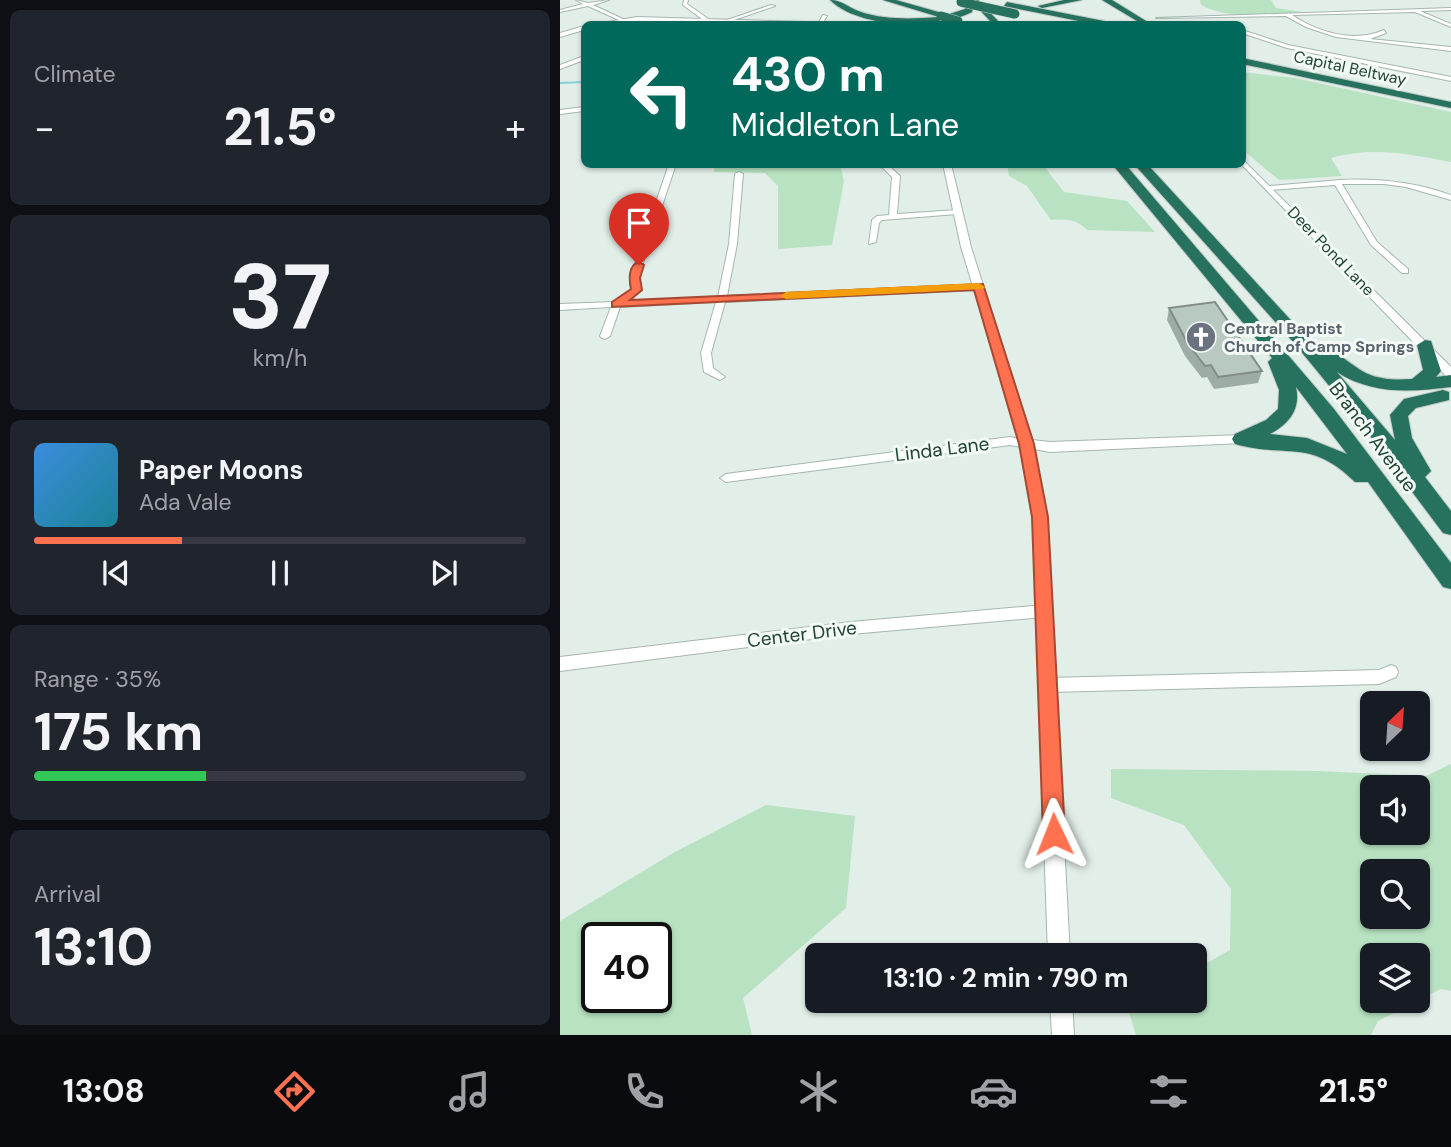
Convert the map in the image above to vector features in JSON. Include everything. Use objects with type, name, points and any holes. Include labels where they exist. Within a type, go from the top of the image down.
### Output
[{"type":"highway","points":[[834,0],[839,5],[867,14],[917,21]]},
{"type":"highway","points":[[887,0],[958,21]]},
{"type":"highway","points":[[902,0],[942,16]]},
{"type":"highway","points":[[950,0],[971,1],[1048,21]]},
{"type":"highway","points":[[989,0],[1090,21]]},
{"type":"highway","points":[[989,0],[1005,21]]},
{"type":"highway","points":[[1006,3],[1045,6],[1077,0]]},
{"type":"highway","points":[[1106,0],[1141,21]]},
{"type":"highway","points":[[1112,0],[1120,10]]},
{"type":"highway","points":[[930,21],[964,15],[971,7],[971,1]]},
{"type":"highway","points":[[971,1],[994,21]]},
{"type":"highway","points":[[1015,13],[1053,21]]},
{"type":"highway","name":"Capital Beltway","points":[[1246,54],[1451,96]]},
{"type":"highway","name":"Capital Beltway","points":[[1246,64],[1451,106]]},
{"type":"highway","name":"Branch Avenue","points":[[1121,168],[1328,413],[1448,577]]},
{"type":"highway","name":"Branch Avenue","points":[[1144,168],[1229,260],[1385,442],[1451,527]]},
{"type":"highway","points":[[1151,168],[1175,202]]},
{"type":"highway","points":[[1229,260],[1325,354],[1350,372],[1381,385],[1416,386],[1451,382]]},
{"type":"highway","points":[[1231,298],[1233,306],[1285,377],[1289,399],[1286,414],[1277,426],[1242,439]]},
{"type":"highway","points":[[1416,386],[1432,371],[1425,345]]},
{"type":"highway","points":[[1451,395],[1410,403],[1402,409],[1399,424],[1417,464],[1451,521]]},
{"type":"highway","points":[[1242,439],[1301,442],[1317,445],[1340,456],[1448,577]]},
{"type":"street","points":[[578,0],[624,20]]},
{"type":"street","points":[[560,11],[607,0]]},
{"type":"street","points":[[686,0],[685,4],[708,21]]},
{"type":"street","points":[[618,21],[726,21],[773,6]]},
{"type":"street","points":[[1158,18],[1451,9]]},
{"type":"street","points":[[1413,10],[1451,26]]},
{"type":"street","points":[[1288,14],[1320,30],[1368,40],[1451,49]]},
{"type":"street","points":[[822,21],[825,16]]},
{"type":"street","points":[[1226,16],[1230,21]]},
{"type":"street","points":[[560,35],[581,29]]},
{"type":"street","points":[[1246,32],[1287,46],[1451,79]]},
{"type":"street","points":[[1368,40],[1384,32]]},
{"type":"street","points":[[560,67],[581,59]]},
{"type":"street","points":[[560,112],[581,109]]},
{"type":"street","name":"Deer Pond Lane","points":[[1246,165],[1451,374]]},
{"type":"street","points":[[605,336],[616,305],[637,290],[634,278],[672,168]]},
{"type":"street","points":[[887,168],[896,176],[892,217]]},
{"type":"street","points":[[948,168],[957,212],[1027,444],[1040,517],[1058,943]]},
{"type":"street","points":[[720,377],[708,370],[706,354],[719,299],[727,279],[739,174]]},
{"type":"street","points":[[1270,188],[1394,181],[1451,198]]},
{"type":"street","points":[[1338,184],[1374,243],[1405,271]]},
{"type":"street","points":[[872,242],[877,220],[957,212]]},
{"type":"street","points":[[560,307],[979,286]]},
{"type":"street","name":"Linda Lane","points":[[726,478],[1010,441],[1050,447],[1242,439]]},
{"type":"street","name":"Center Drive","points":[[560,664],[851,628],[1045,611]]},
{"type":"street","points":[[1048,685],[1379,677],[1391,672]]},
{"type":"street","points":[[1062,1013],[1063,1035]]},
{"type":"green space","points":[[1200,0],[1271,0],[1276,8],[1303,12],[1238,15],[1213,10],[1201,5]]},
{"type":"green space","points":[[1246,72],[1295,78],[1451,112],[1451,162],[1406,154],[1361,152],[1331,158],[1342,176],[1279,180],[1246,152]]},
{"type":"green space","points":[[715,168],[841,168],[844,181],[832,245],[778,249],[778,186],[765,173],[714,172]]},
{"type":"green space","points":[[1008,168],[1045,168],[1064,192],[1127,201],[1155,232],[1087,230],[1070,220],[1051,220],[1027,186],[1009,176]]},
{"type":"green space","points":[[1451,764],[1451,991],[1441,989],[1430,995],[1430,943],[1360,943],[1360,1013],[1394,1013],[1378,1021],[1371,1035],[1136,1035],[1129,1013],[1207,1013],[1207,963],[1230,950],[1231,889],[1184,825],[1111,798],[1111,769],[1317,771],[1404,775],[1360,775],[1360,845],[1430,845],[1428,775]]},
{"type":"green space","points":[[766,805],[855,816],[846,908],[743,998],[752,1035],[560,1035],[560,921],[675,852]]},
{"type":"building","name":"Central Baptist Church of Camp Springs","points":[[1215,302],[1262,371],[1218,377],[1211,365],[1205,366],[1188,344],[1169,308]]},
{"type":"waterway","points":[[560,83],[581,82]]},
{"type":"slow traffic","points":[[786,296],[979,287]]},
{"type":"place","name":"Central Baptist Church of Camp Springs","points":[[1201,337]]},
{"type":"route","points":[[639,265],[634,278],[637,290],[616,305],[979,286],[1027,444],[1040,517],[1054,834]]}]
